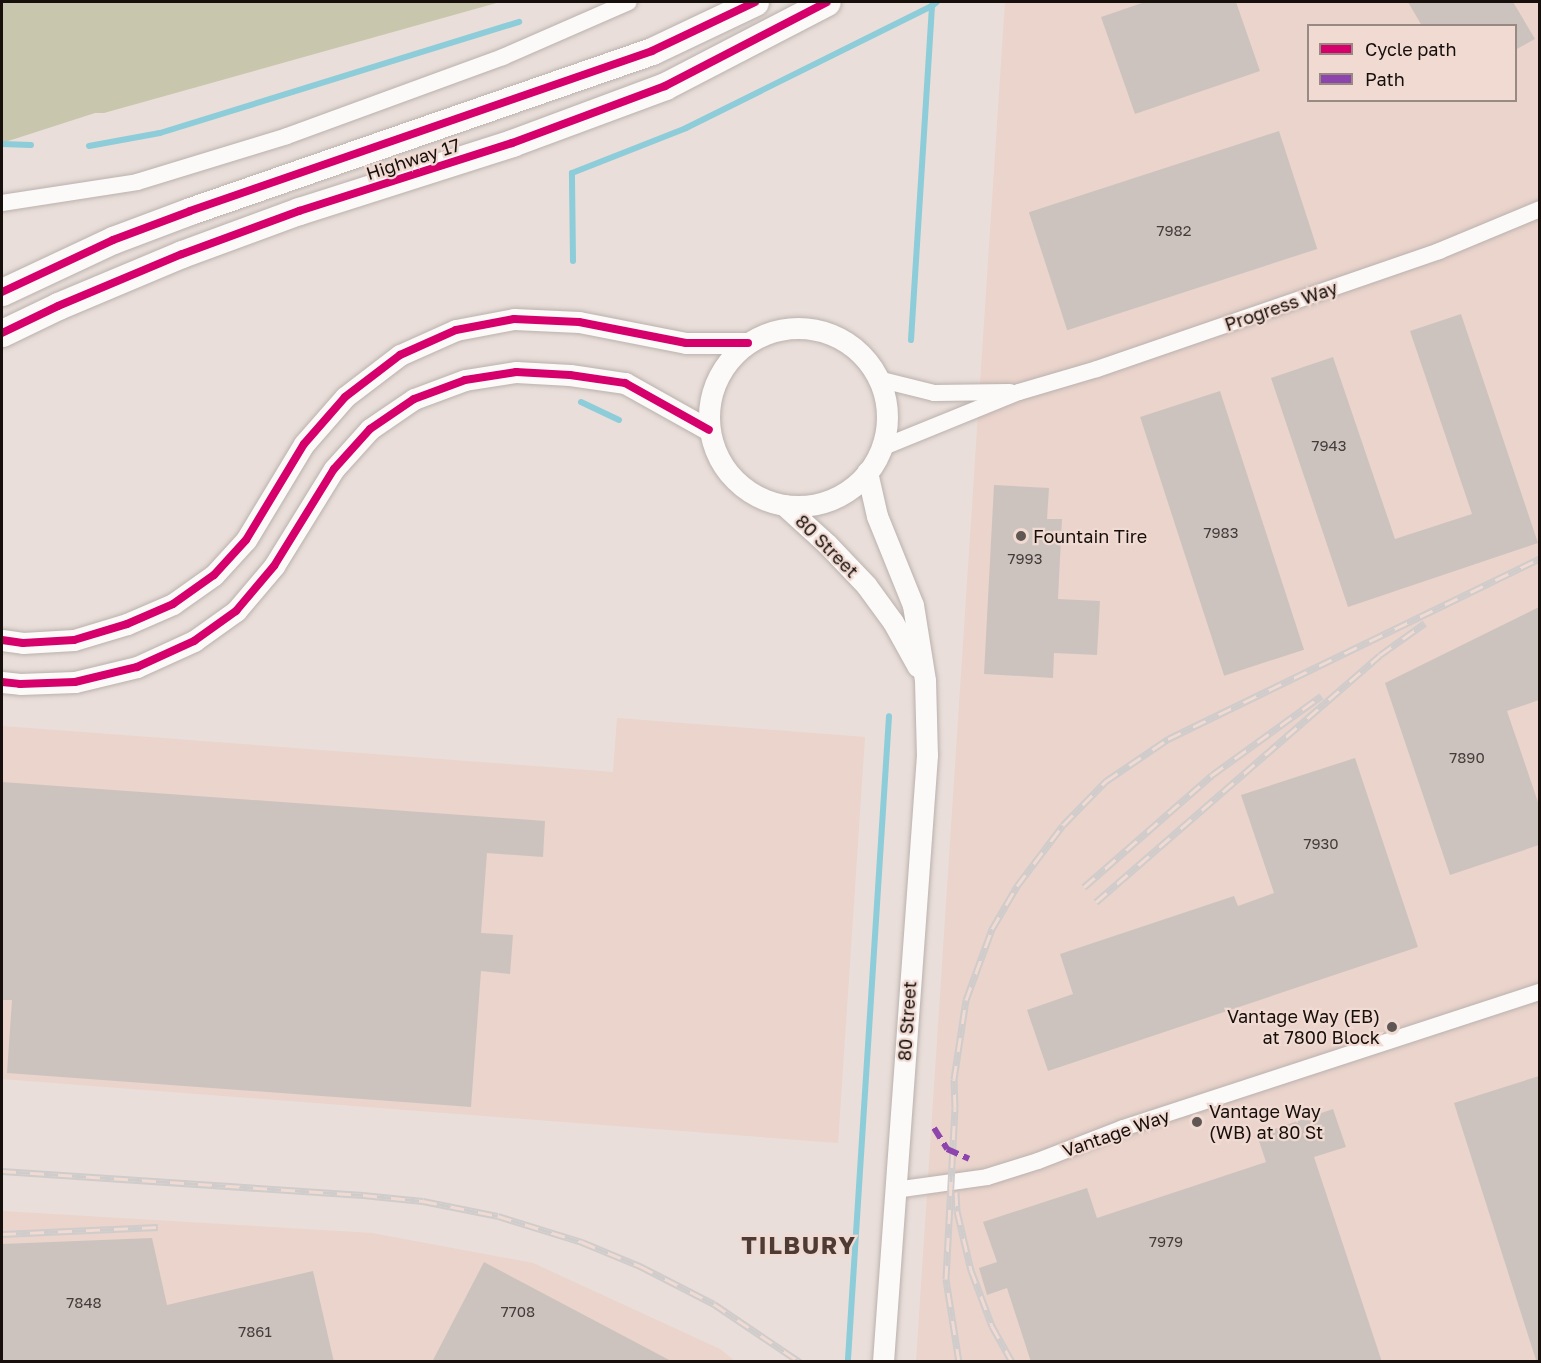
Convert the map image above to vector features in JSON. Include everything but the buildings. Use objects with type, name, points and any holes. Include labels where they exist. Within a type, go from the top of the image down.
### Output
[{"type":"highway","name":"Highway 17","points":[[2,292],[113,240],[190,211],[652,51],[755,2]]},
{"type":"highway","name":"Highway 17","points":[[2,333],[57,306],[247,230],[512,143],[665,86],[827,2]]},
{"type":"highway","points":[[2,347],[247,230]]},
{"type":"street","points":[[2,203],[137,182],[277,139],[503,57],[629,2]]},
{"type":"street","name":"Progress Way","points":[[881,448],[1019,392],[1108,366],[1439,251],[1539,209]]},
{"type":"street","points":[[2,640],[23,644],[74,640],[127,624],[173,604],[214,575],[246,540],[304,444],[345,397],[400,355],[456,330],[514,320],[579,322],[686,343],[748,343]]},
{"type":"street","points":[[806,329],[832,335],[855,349],[878,379],[886,403],[886,427],[881,448],[867,472],[849,490],[830,500],[808,506],[784,505],[764,500],[742,487],[728,472],[716,453],[709,430],[710,402],[715,383],[727,363],[748,343],[778,330],[806,329]]},
{"type":"street","points":[[2,682],[20,684],[75,682],[137,667],[194,641],[236,611],[274,566],[334,469],[370,429],[414,399],[465,380],[516,372],[570,375],[625,383],[709,430]]},
{"type":"street","name":"Progress Way","points":[[878,379],[934,393],[1019,392]]},
{"type":"street","name":"80 Street","points":[[867,472],[878,516],[913,605],[926,680],[927,755],[883,1362]]},
{"type":"street","name":"80 Street","points":[[784,505],[827,544],[866,585],[893,622],[926,680]]},
{"type":"street","name":"Vantage Way","points":[[895,1190],[987,1177],[1038,1161],[1123,1128],[1539,992]]},
{"type":"shaded area","points":[[2,2],[500,2],[104,113],[95,113],[2,143]]},
{"type":"shaded area","points":[[1005,2],[1539,2],[1539,1361],[916,1362]]},
{"type":"shaded area","points":[[617,718],[865,737],[838,1143],[2,1079],[2,726],[613,772]]},
{"type":"shaded area","points":[[2,1211],[372,1233],[533,1263],[720,1349],[735,1361],[2,1361]]},
{"type":"waterway","points":[[911,340],[932,6],[937,2]]},
{"type":"waterway","points":[[573,261],[572,173],[686,128],[932,6]]},
{"type":"waterway","points":[[89,146],[160,133],[519,22]]},
{"type":"waterway","points":[[2,144],[31,145]]},
{"type":"waterway","points":[[581,402],[619,420]]},
{"type":"waterway","points":[[848,1359],[889,716]]},
{"type":"railway","points":[[959,1362],[946,1279],[955,1108],[954,1079],[966,1000],[992,929],[1017,886],[1063,825],[1106,781],[1168,739],[1540,558]]},
{"type":"railway","points":[[1096,902],[1380,655],[1425,623]]},
{"type":"railway","points":[[1084,887],[1212,775],[1321,696]]},
{"type":"railway","points":[[2,1171],[363,1195],[423,1201],[498,1216],[582,1242],[640,1266],[714,1304],[800,1362]]},
{"type":"railway","points":[[956,1192],[957,1211],[971,1270],[992,1326],[1012,1362]]},
{"type":"railway","points":[[2,1234],[158,1227]]},
{"type":"marked path","points":[[934,1128],[947,1149],[969,1159]]},
{"type":"cycle path","points":[[2,292],[113,240],[190,211],[652,51],[755,2]]},
{"type":"cycle path","points":[[2,333],[58,306],[182,254],[299,211],[512,143],[665,86],[827,2]]},
{"type":"cycle path","points":[[2,640],[23,643],[74,640],[127,624],[173,604],[214,575],[246,540],[304,444],[345,397],[400,355],[456,330],[514,319],[579,322],[686,343],[748,343]]},
{"type":"cycle path","points":[[2,682],[20,684],[75,682],[137,667],[194,641],[236,611],[274,566],[334,469],[370,429],[414,399],[465,380],[516,372],[570,375],[625,383],[709,430]]},
{"type":"place","name":"Fountain Tire","points":[[1021,536]]},
{"type":"place","name":"Vantage Way (EB) at 7800 Block","points":[[1392,1027]]},
{"type":"place","name":"Vantage Way (WB) at 80 St","points":[[1197,1122]]},
{"type":"district","name":"TILBURY","points":[[799,1245]]}]
